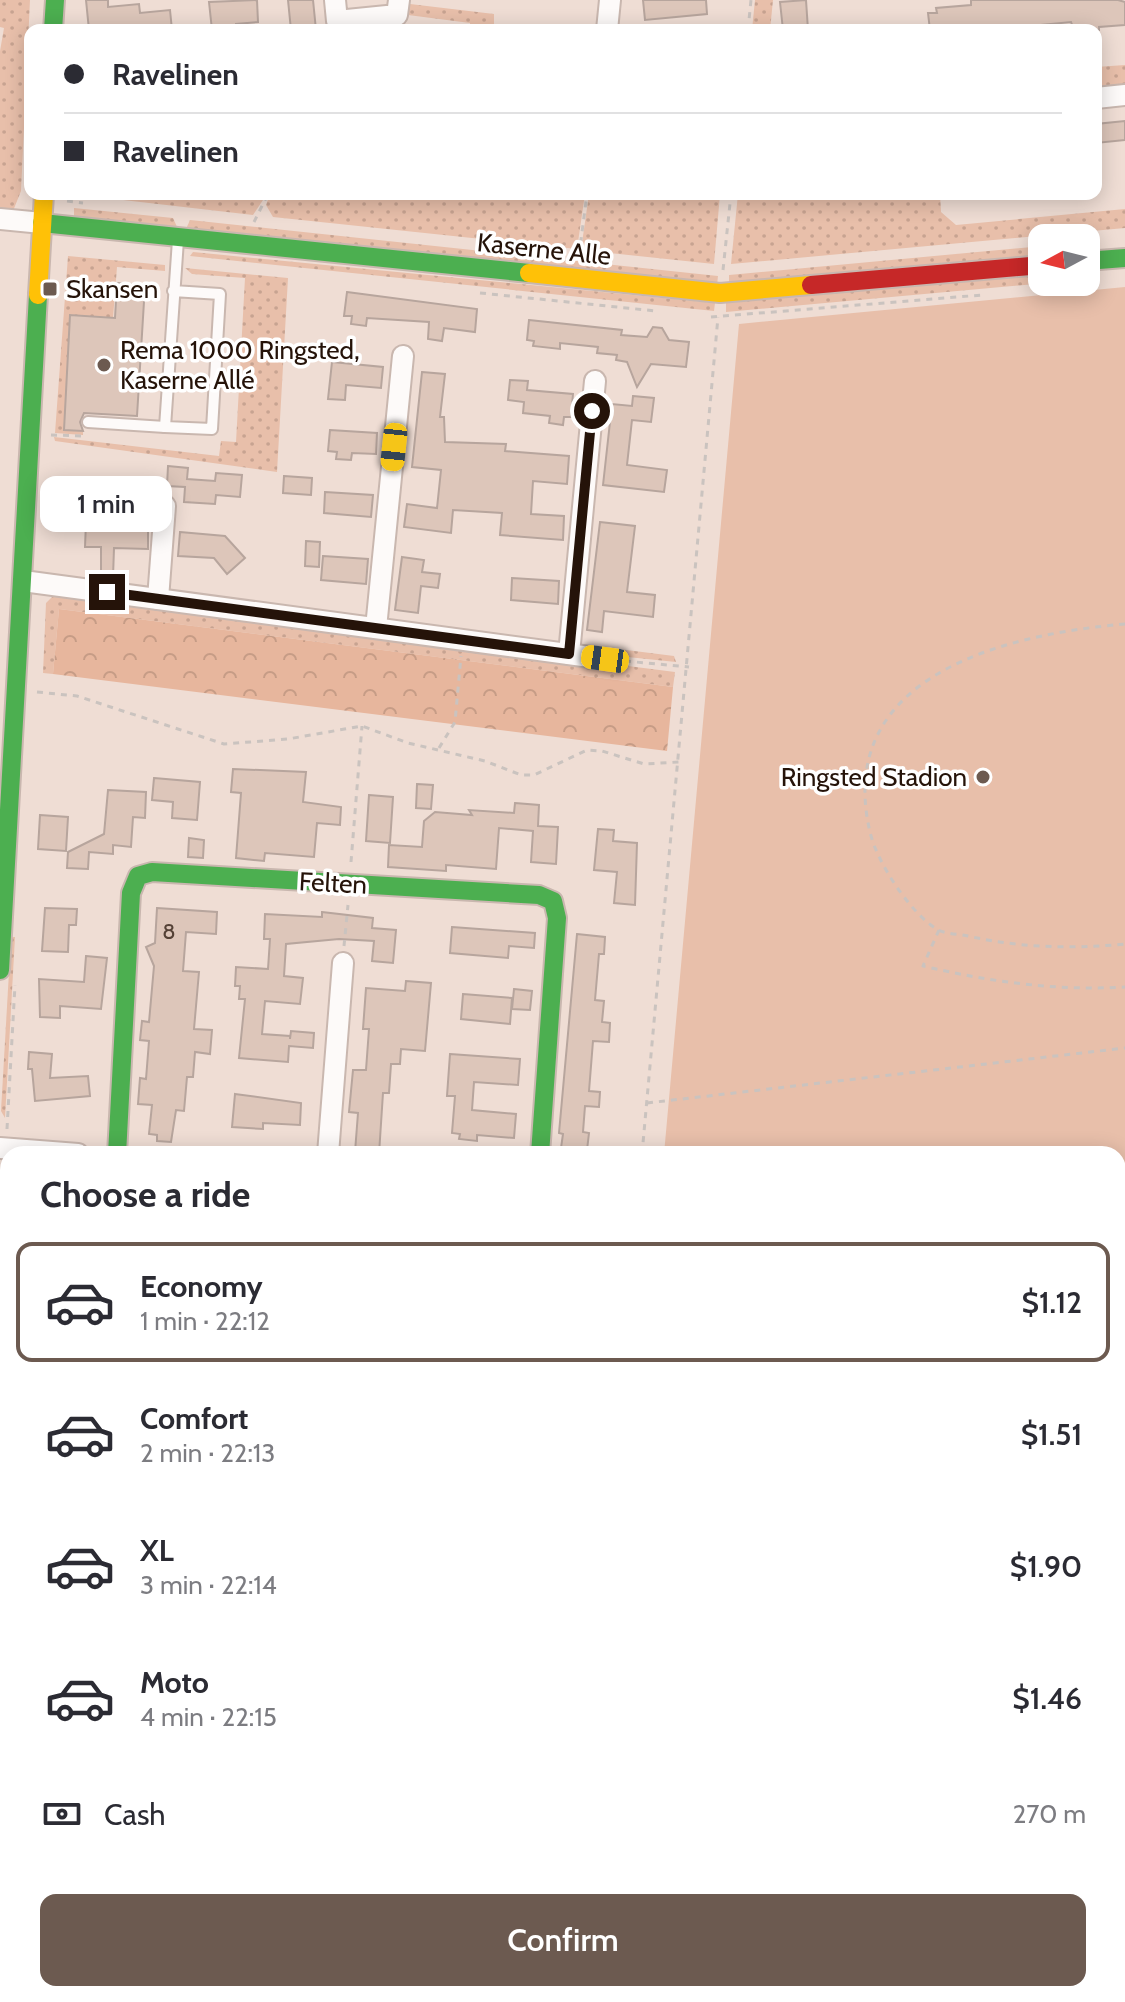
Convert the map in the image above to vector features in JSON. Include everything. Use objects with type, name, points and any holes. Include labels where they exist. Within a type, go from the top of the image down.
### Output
[{"type":"street","points":[[53,24],[55,0]]},
{"type":"street","points":[[335,0],[337,21],[397,15],[399,0]]},
{"type":"street","points":[[608,24],[610,0]]},
{"type":"street","points":[[1102,97],[1125,95]]},
{"type":"street","points":[[0,970],[1,910],[44,200]]},
{"type":"street","points":[[0,219],[42,223]]},
{"type":"street","name":"Kaserne Alle","points":[[42,223],[720,293],[1028,266]]},
{"type":"street","points":[[1100,260],[1125,258]]},
{"type":"street","points":[[376,628],[403,356]]},
{"type":"street","points":[[569,654],[595,381]]},
{"type":"street","points":[[158,599],[165,506]]},
{"type":"street","points":[[23,581],[605,659]]},
{"type":"street","name":"Felten","points":[[117,1146],[131,893],[138,876],[152,872],[539,895],[553,901],[557,918],[541,1146]]},
{"type":"street","points":[[329,1146],[343,963]]},
{"type":"lane","points":[[165,427],[178,238]]},
{"type":"lane","points":[[88,422],[212,429],[220,294],[173,291]]},
{"type":"path","points":[[749,24],[751,0]]},
{"type":"path","points":[[67,200],[90,203]]},
{"type":"path","points":[[240,220],[254,222],[265,200]]},
{"type":"path","points":[[586,200],[579,255],[593,257]]},
{"type":"path","points":[[643,1146],[730,200]]},
{"type":"path","points":[[48,434],[87,436],[88,422]]},
{"type":"path","points":[[1125,624],[1021,640],[932,673],[901,699],[878,734],[867,767],[864,809],[872,844],[888,877],[939,930],[1034,946],[1078,948],[1125,944]]},
{"type":"path","points":[[439,748],[455,722],[462,640]]},
{"type":"path","points":[[605,659],[689,667]]},
{"type":"path","points":[[33,692],[77,696],[224,744],[288,739],[362,726],[408,743],[439,748],[521,775],[534,775],[587,750],[602,751],[644,764],[679,762]]},
{"type":"path","points":[[358,778],[362,726]]},
{"type":"path","points":[[939,930],[923,966],[993,982],[1079,990],[1125,987]]},
{"type":"path","points":[[647,1103],[1125,1048]]},
{"type":"shaded area","points":[[0,0],[30,0],[29,24],[24,24],[21,191],[13,211],[0,210],[0,51],[4,28],[0,27]]},
{"type":"shaded area","points":[[755,0],[773,0],[771,24],[753,24]]},
{"type":"shaded area","points":[[410,4],[494,14],[494,24],[470,24],[408,15]]},
{"type":"shaded area","points":[[1125,65],[1125,89],[1102,91],[1102,67]]},
{"type":"shaded area","points":[[123,200],[263,200],[253,215]]},
{"type":"shaded area","points":[[268,200],[584,200],[577,249],[273,217],[266,205]]},
{"type":"shaded area","points":[[588,200],[719,200],[714,264],[581,250]]},
{"type":"shaded area","points":[[737,200],[940,200],[941,212],[956,225],[1125,209],[1125,228],[1100,230],[1100,224],[1028,224],[1028,237],[731,264]]},
{"type":"shaded area","points":[[74,208],[173,218],[178,229],[74,218]]},
{"type":"shaded area","points":[[190,220],[718,276],[717,285],[186,229]]},
{"type":"shaded area","points":[[1028,247],[1028,257],[729,285],[729,275]]},
{"type":"shaded area","points":[[193,252],[715,303],[714,311],[190,256]]},
{"type":"shaded area","points":[[68,256],[165,265],[165,271],[117,267],[113,318],[70,315],[64,429],[83,431],[83,435],[55,433]]},
{"type":"shaded area","points":[[185,268],[288,278],[277,472],[55,441],[54,437],[219,456],[221,441],[236,442],[245,278],[192,274]]},
{"type":"shaded area","points":[[1028,275],[1028,285],[726,312],[726,303]]},
{"type":"shaded area","points":[[1125,287],[1125,1146],[665,1146],[739,324],[1031,296],[1100,296],[1100,289]]},
{"type":"shaded area","points":[[56,593],[675,672],[673,687],[59,609],[53,674],[43,673],[46,603]]},
{"type":"shaded area","points":[[579,644],[674,656],[676,662],[608,655],[580,648]]},
{"type":"shaded area","points":[[11,937],[15,937],[5,1118],[1,1111]]},
{"type":"green space","points":[[59,609],[673,687],[667,751],[53,674]]},
{"type":"building","points":[[86,0],[108,0],[108,7],[139,4],[140,13],[170,10],[171,24],[88,24]]},
{"type":"building","points":[[257,0],[258,22],[211,24],[209,2]]},
{"type":"building","points":[[288,0],[313,0],[315,24],[290,24]]},
{"type":"building","points":[[643,0],[706,0],[707,14],[645,20]]},
{"type":"building","points":[[806,0],[808,24],[782,24],[780,2]]},
{"type":"building","points":[[971,0],[1118,0],[1125,2],[1125,25],[1102,27],[1102,24],[1071,22],[929,24],[928,13],[937,13],[936,8],[971,5]]},
{"type":"building","points":[[1125,121],[1125,140],[1102,142],[1102,123]]},
{"type":"building","name":"Rema 1000 Ringsted, Kaserne Allé","points":[[117,283],[145,285],[137,416],[84,413],[80,422],[83,431],[64,430],[70,315],[115,318]]},
{"type":"building","points":[[347,292],[477,309],[475,332],[444,328],[442,341],[428,339],[429,322],[367,318],[366,326],[351,324],[352,316],[344,316]]},
{"type":"building","points":[[529,320],[622,330],[621,335],[647,337],[653,327],[662,328],[669,340],[689,342],[686,367],[651,364],[637,387],[627,362],[616,360],[617,355],[597,353],[598,347],[560,343],[560,349],[533,346],[534,341],[527,340]]},
{"type":"building","points":[[332,362],[383,367],[381,388],[346,385],[345,400],[328,399]]},
{"type":"building","points":[[422,372],[445,374],[440,417],[444,417],[445,442],[506,444],[505,451],[569,456],[567,484],[533,481],[531,514],[564,516],[563,540],[500,535],[502,513],[453,510],[451,533],[404,527],[407,504],[437,508],[441,470],[412,467]]},
{"type":"building","points":[[510,380],[528,381],[527,390],[573,394],[571,417],[564,417],[563,425],[549,423],[550,416],[523,413],[524,402],[508,400]]},
{"type":"building","points":[[633,396],[654,398],[651,422],[632,420],[627,465],[667,470],[664,492],[603,485],[612,404],[632,406]]},
{"type":"building","points":[[330,430],[377,433],[376,454],[352,453],[351,460],[336,459],[337,452],[328,451]]},
{"type":"building","points":[[168,466],[188,468],[187,479],[215,481],[216,473],[242,475],[240,497],[216,495],[215,504],[184,502],[185,487],[167,486]]},
{"type":"building","points":[[284,476],[312,478],[311,495],[283,493]]},
{"type":"building","points":[[325,492],[373,495],[371,517],[324,513]]},
{"type":"building","points":[[86,522],[148,525],[148,549],[114,548],[113,577],[101,577],[101,547],[85,547]]},
{"type":"building","points":[[600,522],[635,526],[627,592],[655,595],[653,617],[604,611],[602,632],[587,630]]},
{"type":"building","points":[[180,532],[225,536],[245,558],[227,574],[214,558],[178,556]]},
{"type":"building","points":[[306,541],[320,542],[319,567],[305,566]]},
{"type":"building","points":[[323,556],[368,559],[366,584],[321,580]]},
{"type":"building","points":[[402,557],[424,560],[422,572],[440,574],[438,588],[421,586],[418,613],[395,610]]},
{"type":"building","points":[[512,578],[559,581],[558,604],[511,600]]},
{"type":"building","points":[[233,769],[306,772],[303,802],[341,807],[340,825],[317,823],[314,857],[265,853],[264,861],[236,858],[241,793],[231,792]]},
{"type":"building","points":[[154,778],[200,782],[197,820],[172,818],[173,802],[152,800]]},
{"type":"building","points":[[417,784],[433,785],[431,809],[416,808]]},
{"type":"building","points":[[108,790],[146,792],[145,818],[133,817],[131,847],[113,845],[113,854],[89,852],[88,869],[67,868],[68,852],[104,834]]},
{"type":"building","points":[[369,795],[393,797],[390,843],[366,841]]},
{"type":"building","points":[[515,803],[539,805],[538,826],[558,827],[556,864],[531,862],[533,831],[499,828],[496,869],[446,865],[446,871],[388,867],[389,845],[422,847],[424,821],[435,812],[472,815],[469,810],[514,813]]},
{"type":"building","points":[[40,815],[68,817],[66,851],[38,849]]},
{"type":"building","points":[[598,829],[614,830],[613,841],[637,843],[635,905],[614,903],[617,872],[594,870]]},
{"type":"building","points":[[189,838],[204,840],[203,858],[188,857]]},
{"type":"building","points":[[45,908],[77,909],[76,925],[69,925],[68,952],[42,951]]},
{"type":"building","points":[[157,908],[217,912],[216,934],[186,932],[183,971],[199,972],[194,1029],[212,1030],[210,1054],[195,1052],[193,1077],[187,1077],[184,1111],[176,1110],[171,1142],[157,1141],[157,1135],[149,1134],[152,1105],[138,1104],[140,1078],[146,1079],[149,1041],[140,1040],[142,1021],[149,1022],[154,966],[146,947],[155,943]]},
{"type":"building","points":[[322,912],[373,918],[372,928],[396,930],[393,963],[372,961],[374,941],[339,939],[286,944],[284,976],[303,978],[300,1004],[265,1001],[262,1034],[290,1036],[290,1039],[291,1031],[314,1033],[313,1048],[289,1046],[288,1062],[239,1058],[245,999],[239,999],[240,986],[235,986],[236,967],[268,969],[270,939],[264,939],[265,914],[322,917]]},
{"type":"building","points":[[452,927],[535,933],[534,948],[509,946],[508,958],[450,953]]},
{"type":"building","points":[[577,934],[605,937],[604,954],[599,954],[595,1000],[604,1001],[602,1022],[610,1023],[609,1042],[593,1041],[589,1091],[600,1092],[599,1107],[585,1106],[583,1132],[589,1133],[587,1146],[561,1146],[563,1134],[559,1133]]},
{"type":"building","points":[[86,956],[107,958],[101,1009],[60,1006],[60,1018],[40,1017],[39,979],[84,982]]},
{"type":"building","points":[[406,981],[431,983],[425,1051],[401,1049],[400,1064],[391,1064],[389,1093],[383,1093],[380,1146],[355,1146],[358,1113],[349,1112],[353,1070],[366,1070],[369,1029],[363,1029],[366,988],[405,991]]},
{"type":"building","points":[[514,989],[532,991],[530,1010],[512,1009]]},
{"type":"building","points":[[463,994],[512,998],[510,1024],[461,1019]]},
{"type":"building","points":[[29,1052],[52,1054],[50,1078],[88,1076],[90,1096],[35,1101],[32,1069],[28,1069]]},
{"type":"building","points":[[450,1054],[520,1059],[518,1085],[474,1082],[472,1110],[516,1114],[514,1138],[477,1135],[477,1141],[459,1139],[460,1134],[452,1133],[455,1096],[447,1096]]},
{"type":"building","points":[[235,1094],[301,1103],[300,1125],[263,1123],[263,1129],[232,1127]]},
{"type":"traffic: fast","points":[[53,24],[55,0]]},
{"type":"traffic: fast","points":[[42,223],[529,273]]},
{"type":"traffic: fast","points":[[1100,260],[1125,258]]},
{"type":"traffic: fast","points":[[0,970],[38,295]]},
{"type":"traffic: fast","points":[[117,1146],[131,893],[138,876],[152,872],[539,895],[553,901],[557,918],[541,1146]]},
{"type":"traffic: slow","points":[[38,295],[44,200]]},
{"type":"traffic: slow","points":[[529,273],[720,293],[811,285]]},
{"type":"traffic: jam","points":[[811,285],[1028,266]]},
{"type":"place","name":"Skansen","points":[[50,289]]},
{"type":"place","name":"Rema 1000 Ringsted, Kaserne Allé","points":[[104,365]]},
{"type":"place","name":"Ringsted Stadion","points":[[983,777]]},
{"type":"route","points":[[107,592],[569,654],[592,411]]}]
